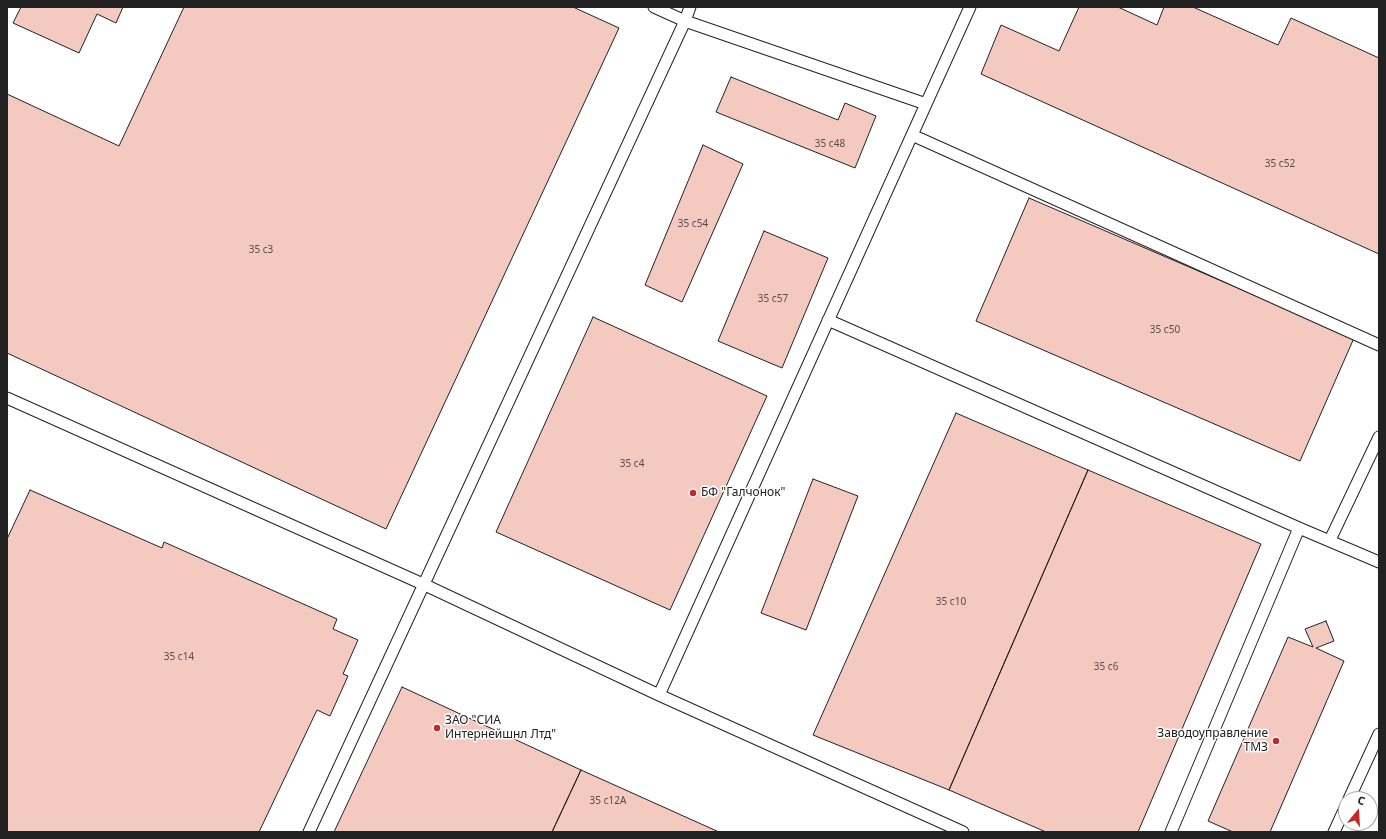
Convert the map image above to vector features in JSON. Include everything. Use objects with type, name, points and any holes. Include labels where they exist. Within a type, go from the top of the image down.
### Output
[{"type":"lane","points":[[654,7],[685,21],[926,104]]},
{"type":"lane","points":[[309,832],[425,585],[685,21],[690,7]]},
{"type":"lane","points":[[659,694],[970,7]]},
{"type":"lane","points":[[912,135],[1379,345]]},
{"type":"lane","points":[[828,320],[1379,562]]},
{"type":"lane","points":[[7,398],[425,585],[659,694],[963,832]]},
{"type":"lane","points":[[1330,540],[1379,437]]},
{"type":"lane","points":[[1171,832],[1299,528]]},
{"type":"lane","points":[[1353,791],[1379,734]]},
{"type":"building","points":[[21,7],[123,7],[116,23],[97,14],[79,53],[13,23]]},
{"type":"building","points":[[184,7],[573,7],[619,28],[386,529],[7,353],[7,94],[119,146]]},
{"type":"building","points":[[1079,7],[1118,7],[1157,25],[1164,7],[1193,7],[1278,45],[1291,18],[1379,58],[1379,254],[981,74],[1001,25],[1059,51]]},
{"type":"building","points":[[731,77],[838,120],[845,103],[876,116],[855,168],[716,112]]},
{"type":"building","points":[[703,145],[743,164],[682,302],[645,285]]},
{"type":"building","points":[[1029,198],[1354,338],[1300,461],[976,321]]},
{"type":"building","points":[[764,231],[828,258],[782,368],[718,341]]},
{"type":"building","points":[[593,317],[767,396],[670,610],[496,532]]},
{"type":"building","points":[[956,413],[1088,470],[949,790],[813,735]]},
{"type":"building","points":[[1088,470],[1261,544],[1138,832],[1046,832],[949,790]]},
{"type":"building","points":[[813,479],[858,496],[806,630],[761,613]]},
{"type":"building","points":[[30,490],[162,548],[164,542],[337,619],[333,629],[358,640],[343,674],[348,676],[330,716],[317,710],[259,832],[7,832],[7,539]]},
{"type":"building","name":"Заводоуправление ТМЗ","points":[[1326,621],[1334,641],[1316,648],[1344,661],[1270,832],[1233,832],[1208,821],[1288,637],[1313,647],[1305,629]]},
{"type":"building","name":"ЗАО \"СИА Интернейшнл Лтд\"","points":[[402,687],[581,770],[552,832],[334,832]]},
{"type":"building","points":[[581,770],[719,832],[552,832]]},
{"type":"place","name":"БФ \"Галчонок\"","points":[[693,493]]},
{"type":"place","name":"ЗАО \"СИА Интернейшнл Лтд\"","points":[[437,728]]},
{"type":"place","name":"Заводоуправление ТМЗ","points":[[1276,741]]}]
